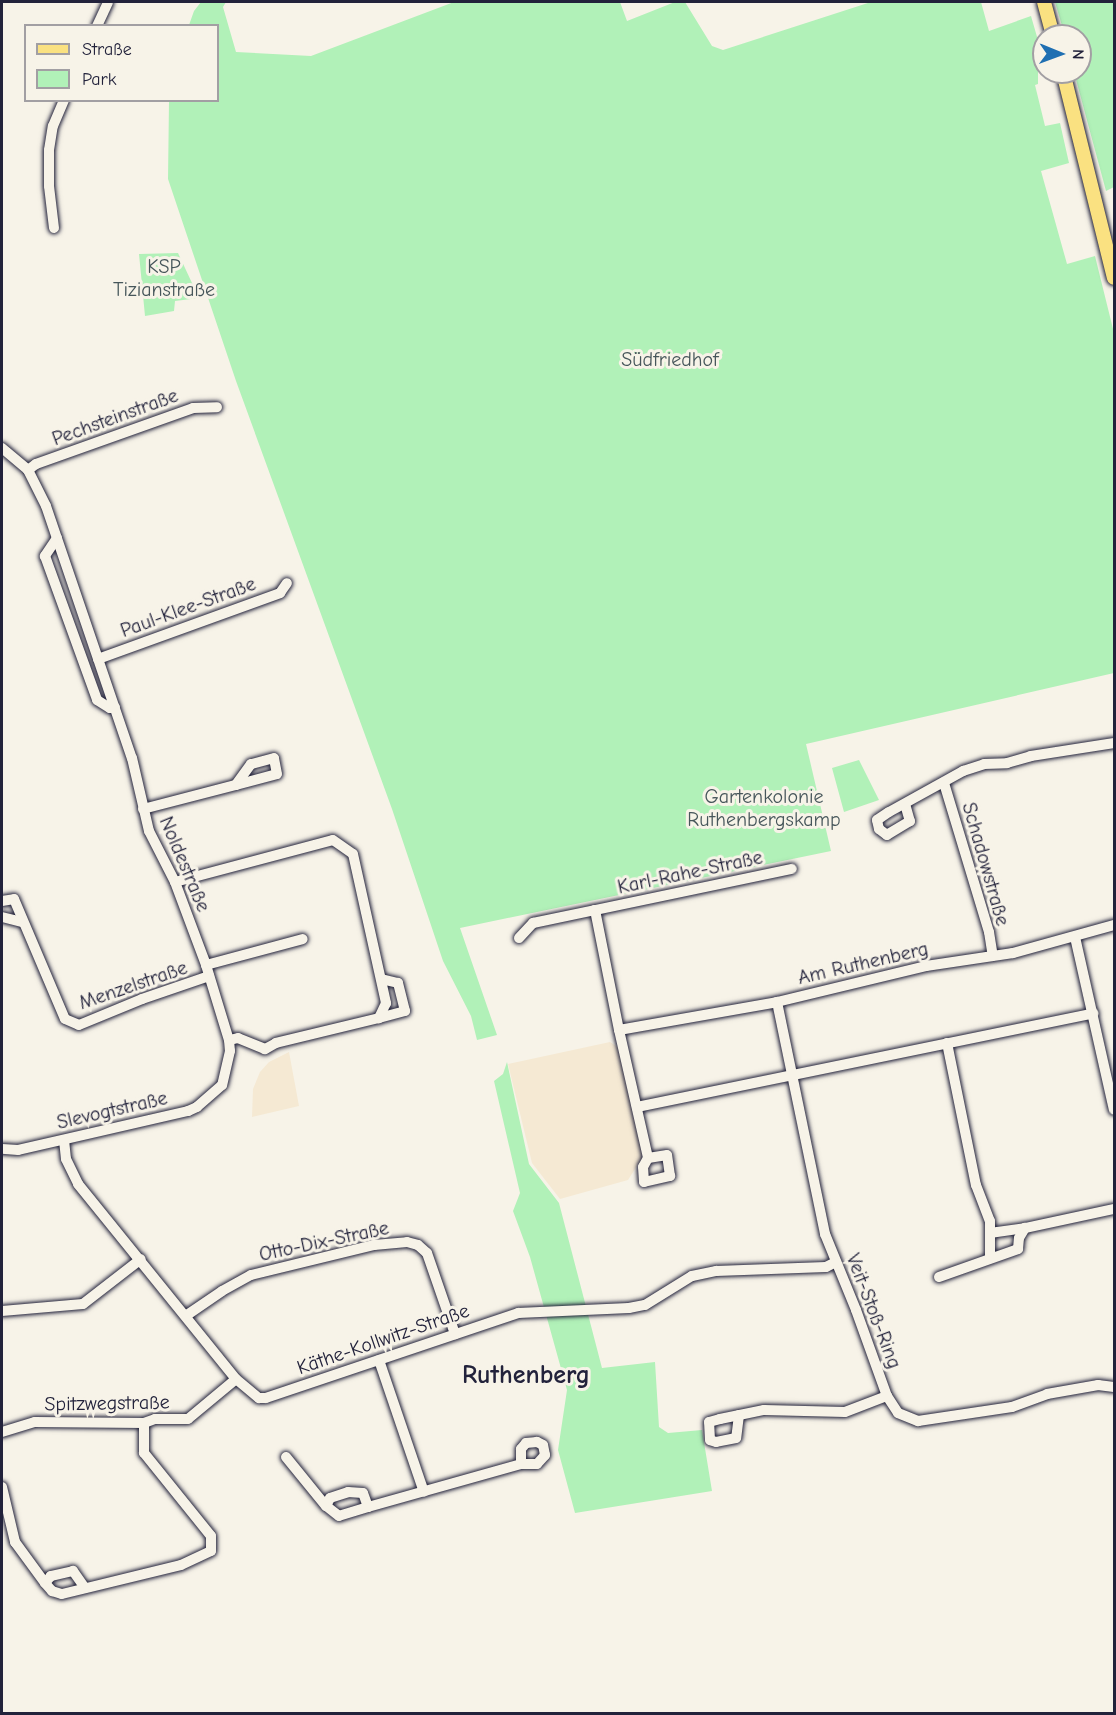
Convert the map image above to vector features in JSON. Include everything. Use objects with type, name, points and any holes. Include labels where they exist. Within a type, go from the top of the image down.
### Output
[{"type":"main road","points":[[1044,2],[1050,24]]},
{"type":"main road","points":[[1066,84],[1114,278]]},
{"type":"street","points":[[98,24],[108,2]]},
{"type":"street","points":[[54,228],[49,186],[49,150],[53,126],[63,102]]},
{"type":"street","name":"Pechsteinstraße","points":[[28,470],[36,464],[194,408],[217,407]]},
{"type":"street","name":"Noldestraße","points":[[2,448],[28,470],[46,506],[132,758],[149,831],[175,882],[206,965],[229,1040],[230,1051],[222,1085]]},
{"type":"street","points":[[57,538],[45,556],[56,589],[97,700],[110,708],[115,707]]},
{"type":"street","name":"Paul-Klee-Straße","points":[[98,659],[280,593],[287,583]]},
{"type":"street","name":"Schadowstraße","points":[[904,804],[963,771],[984,764],[1007,763],[1031,756],[1114,743]]},
{"type":"street","name":"Schadowstraße","points":[[944,783],[993,956]]},
{"type":"street","points":[[143,809],[237,785]]},
{"type":"street","points":[[175,882],[333,840],[353,855],[386,1003],[380,1018]]},
{"type":"street","name":"Karl-Rahe-Straße","points":[[519,938],[533,923],[792,869]]},
{"type":"street","name":"Menzelstraße","points":[[2,901],[14,899],[65,1018],[79,1025],[142,999],[209,976]]},
{"type":"street","name":"Karl-Rahe-Straße","points":[[595,910],[648,1158]]},
{"type":"street","points":[[2,917],[22,922]]},
{"type":"street","name":"Am Ruthenberg","points":[[619,1030],[777,1002],[905,971],[993,956],[1114,926]]},
{"type":"street","points":[[1075,937],[1114,1110]]},
{"type":"street","points":[[206,965],[303,939]]},
{"type":"street","points":[[229,1040],[238,1038],[265,1049],[276,1043],[405,1011],[398,983],[381,979]]},
{"type":"street","name":"Veit-Stoß-Ring","points":[[777,1002],[825,1234],[887,1396],[898,1413],[918,1421],[1012,1407],[1047,1394],[1098,1384],[1114,1387]]},
{"type":"street","points":[[637,1107],[1093,1013]]},
{"type":"street","points":[[947,1043],[976,1185],[990,1221],[990,1258]]},
{"type":"street","name":"Slevogtstraße","points":[[2,1149],[18,1150],[188,1111],[197,1107],[222,1085]]},
{"type":"street","name":"Käthe-Kollwitz-Straße","points":[[64,1140],[66,1158],[74,1178],[187,1315],[236,1379],[254,1397],[266,1398],[526,1311],[637,1307],[645,1305],[681,1280],[716,1271],[826,1267],[836,1262]]},
{"type":"street","points":[[990,1233],[1114,1209]]},
{"type":"street","points":[[939,1277],[1018,1249],[1019,1238],[1025,1228]]},
{"type":"street","name":"Otto-Dix-Straße","points":[[187,1315],[222,1291],[251,1275],[374,1245],[407,1242],[418,1245],[427,1253],[455,1334]]},
{"type":"street","points":[[2,1311],[82,1304],[141,1259]]},
{"type":"street","points":[[379,1360],[424,1492]]},
{"type":"street","name":"Spitzwegstraße","points":[[2,1432],[35,1422],[144,1423],[155,1419],[188,1419],[236,1379]]},
{"type":"street","points":[[739,1415],[765,1410],[845,1412],[887,1396]]},
{"type":"street","points":[[2,1487],[15,1542],[52,1591],[62,1594],[180,1566],[211,1551],[211,1536],[144,1453],[144,1423]]},
{"type":"street","points":[[286,1457],[326,1506],[339,1516],[521,1464]]},
{"type":"street","points":[[326,1506],[330,1498],[348,1492],[363,1493],[368,1507]]},
{"type":"street","points":[[45,1583],[51,1575],[73,1571],[85,1588]]},
{"type":"shaded area","points":[[610,1042],[619,1048],[644,1155],[628,1180],[560,1199],[532,1163],[508,1064]]},
{"type":"shaded area","points":[[289,1052],[299,1106],[252,1117],[253,1089],[260,1072],[269,1062]]},
{"type":"green space","name":"Südfriedhof","points":[[201,2],[226,2],[223,7],[236,52],[311,56],[454,2],[620,2],[627,21],[675,2],[685,2],[712,46],[723,50],[871,2],[981,2],[989,31],[1031,16],[1033,24],[1032,84],[1038,84],[1035,85],[1045,126],[1060,123],[1069,163],[1041,171],[1067,264],[1095,256],[1114,333],[1114,673],[806,744],[831,851],[460,928],[497,1035],[477,1040],[471,1016],[443,961],[392,809],[236,381],[168,179],[169,102],[219,102],[219,24],[189,24],[194,11]]},
{"type":"green space","points":[[1055,2],[1114,2],[1114,187],[1106,191],[1077,84],[1092,84],[1092,24],[1061,24]]},
{"type":"green space","name":"KSP Tizianstraße","points":[[178,253],[199,298],[175,301],[174,311],[145,316],[139,254]]},
{"type":"green space","points":[[859,760],[879,800],[844,812],[832,768]]},
{"type":"green space","points":[[507,1062],[529,1164],[559,1203],[602,1368],[655,1362],[659,1427],[668,1433],[702,1430],[712,1491],[575,1513],[558,1450],[567,1390],[530,1257],[513,1211],[520,1193],[494,1081],[503,1074]]},
{"type":"district","name":"Ruthenberg","points":[[526,1376]]},
{"type":"park label","name":"Gartenkolonie Ruthenbergskamp","points":[[764,808]]}]
